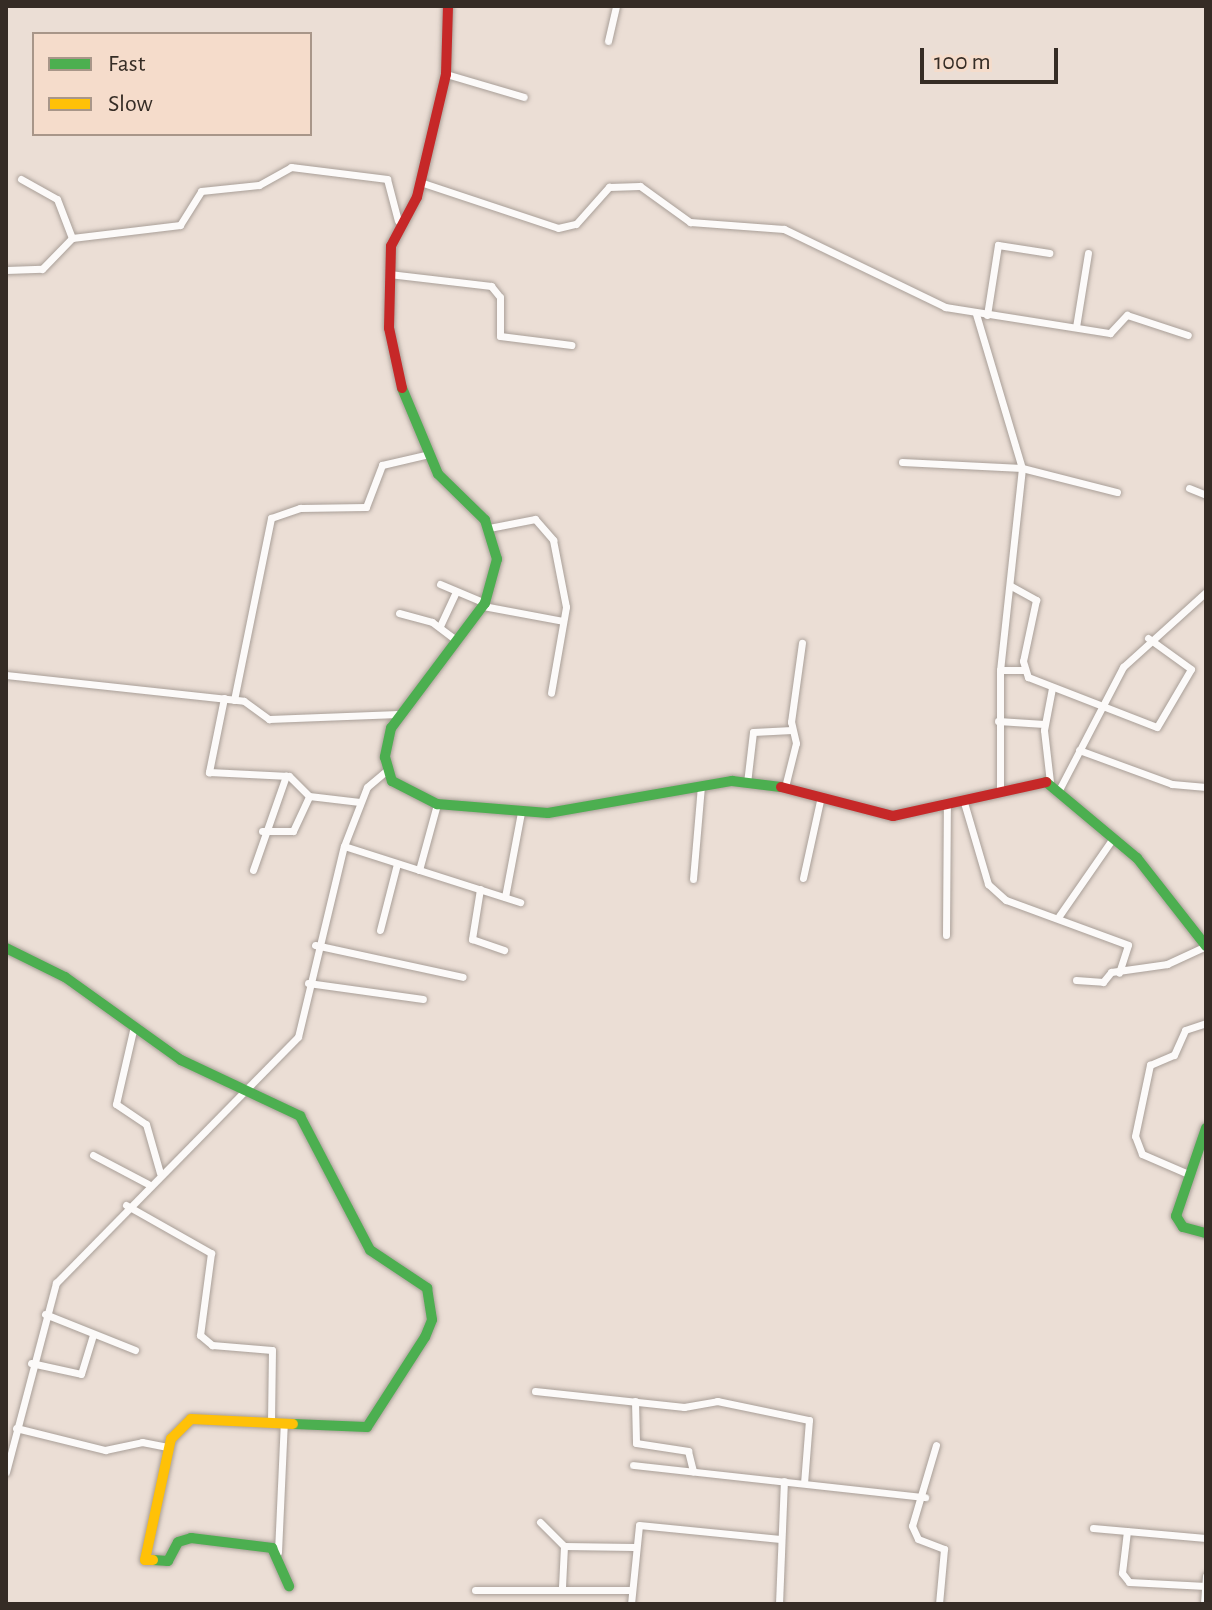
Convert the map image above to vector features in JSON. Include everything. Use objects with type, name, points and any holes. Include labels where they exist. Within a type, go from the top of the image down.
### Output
[{"type":"street","points":[[448,6],[446,74],[420,182],[398,221],[389,274],[392,352],[440,479],[489,528],[497,559],[484,604],[398,714],[386,744],[386,771],[397,786],[437,804],[521,812],[591,809],[701,783],[747,783],[785,787],[881,816],[947,804],[1000,788],[1050,782]]},
{"type":"street","points":[[608,41],[616,6]]},
{"type":"street","points":[[446,74],[524,97]]},
{"type":"street","points":[[6,270],[42,269],[72,238],[180,225],[201,191],[259,185],[299,166],[387,179],[398,221]]},
{"type":"street","points":[[21,179],[57,199],[72,238]]},
{"type":"street","points":[[420,182],[558,228],[576,224],[609,187],[640,186],[690,222],[784,229],[945,307],[1110,333],[1121,315],[1188,335]]},
{"type":"street","points":[[987,315],[998,245],[1049,253]]},
{"type":"street","points":[[1076,327],[1088,253]]},
{"type":"street","points":[[389,274],[491,286],[500,297],[500,336],[571,345]]},
{"type":"street","points":[[976,314],[1022,468],[1000,670],[1000,788]]},
{"type":"street","points":[[234,700],[271,518],[300,508],[366,507],[382,465],[429,454]]},
{"type":"street","points":[[902,462],[1022,468],[1117,492]]},
{"type":"street","points":[[1189,488],[1206,495]]},
{"type":"street","points":[[489,528],[526,519],[544,525],[565,580],[563,621],[551,693]]},
{"type":"street","points":[[440,584],[484,604],[563,621]]},
{"type":"street","points":[[1011,586],[1036,600],[1025,670]]},
{"type":"street","points":[[440,626],[456,591]]},
{"type":"street","points":[[1059,790],[1102,705],[1148,638],[1206,592]]},
{"type":"street","points":[[399,613],[440,626],[457,641]]},
{"type":"street","points":[[1000,670],[1025,670],[1052,688],[1102,705],[1150,727],[1164,721],[1191,669],[1148,638]]},
{"type":"street","points":[[785,787],[802,643]]},
{"type":"street","points":[[6,675],[224,698],[234,700],[269,719],[398,714]]},
{"type":"street","points":[[1052,688],[1044,724],[1050,782],[1144,865],[1206,946],[1167,964],[1119,973],[1098,983],[1076,980]]},
{"type":"street","points":[[224,698],[207,770],[286,776],[309,796],[360,802]]},
{"type":"street","points":[[998,721],[1044,724]]},
{"type":"street","points":[[747,783],[753,732],[792,730]]},
{"type":"street","points":[[1079,750],[1172,784],[1206,787]]},
{"type":"street","points":[[6,1472],[31,1363],[56,1283],[126,1205],[251,1089],[298,1037],[315,945],[344,846],[360,802],[386,771]]},
{"type":"street","points":[[253,870],[262,831],[286,776]]},
{"type":"street","points":[[693,879],[701,783]]},
{"type":"street","points":[[262,831],[296,829],[309,796]]},
{"type":"street","points":[[803,878],[821,796]]},
{"type":"street","points":[[963,799],[988,884],[1006,900],[1059,916],[1128,945],[1119,973]]},
{"type":"street","points":[[419,870],[437,804]]},
{"type":"street","points":[[946,935],[947,804]]},
{"type":"street","points":[[505,897],[521,812]]},
{"type":"street","points":[[1059,916],[1113,838]]},
{"type":"street","points":[[344,846],[520,902]]},
{"type":"street","points":[[380,930],[397,864]]},
{"type":"street","points":[[480,889],[472,939],[504,950]]},
{"type":"street","points":[[315,945],[463,977]]},
{"type":"street","points":[[6,948],[65,977],[181,1060],[251,1089],[300,1116],[370,1250],[422,1281],[431,1301],[425,1337],[374,1421],[355,1428],[191,1419],[168,1447],[145,1560],[168,1561],[178,1542],[191,1538],[278,1552]]},
{"type":"street","points":[[308,983],[423,999]]},
{"type":"street","points":[[1186,1173],[1142,1154],[1135,1136],[1150,1065],[1174,1055],[1185,1030],[1206,1023]]},
{"type":"street","points":[[134,1026],[116,1104],[146,1124],[160,1173]]},
{"type":"street","points":[[1206,1128],[1200,1152],[1186,1173],[1176,1216],[1183,1227],[1206,1233]]},
{"type":"street","points":[[93,1155],[148,1184]]},
{"type":"street","points":[[126,1205],[211,1253],[200,1335],[212,1345],[276,1355],[271,1421]]},
{"type":"street","points":[[45,1314],[92,1337],[135,1350]]},
{"type":"street","points":[[31,1363],[81,1374],[92,1337]]},
{"type":"street","points":[[535,1391],[635,1401],[717,1401],[809,1420],[804,1483]]},
{"type":"street","points":[[635,1401],[636,1443],[688,1451],[693,1471]]},
{"type":"street","points":[[6,1416],[17,1416]]},
{"type":"street","points":[[284,1422],[278,1552],[289,1586]]},
{"type":"street","points":[[16,1428],[105,1450],[142,1442],[168,1447]]},
{"type":"street","points":[[936,1445],[925,1497],[912,1526],[918,1539],[944,1549],[939,1604]]},
{"type":"street","points":[[633,1465],[925,1497]]},
{"type":"street","points":[[779,1604],[784,1481]]},
{"type":"street","points":[[540,1522],[564,1546],[634,1547]]},
{"type":"street","points":[[631,1604],[636,1528],[662,1522],[780,1539]]},
{"type":"street","points":[[1093,1528],[1206,1538]]},
{"type":"street","points":[[1127,1531],[1122,1573],[1129,1582],[1206,1586]]},
{"type":"street","points":[[562,1587],[564,1546]]},
{"type":"street","points":[[1204,1604],[1206,1576]]},
{"type":"street","points":[[475,1590],[562,1587],[632,1590]]},
{"type":"traffic: fast","points":[[402,388],[438,474],[485,520],[497,559],[485,603],[391,728],[385,757],[392,781],[437,804],[548,813],[732,781],[781,787]]},
{"type":"traffic: fast","points":[[1046,782],[1137,858],[1206,946]]},
{"type":"traffic: fast","points":[[6,948],[65,977],[181,1060],[300,1116],[370,1250],[427,1288],[432,1320],[425,1337],[367,1427],[293,1424]]},
{"type":"traffic: fast","points":[[1206,1128],[1176,1216],[1183,1227],[1206,1233]]},
{"type":"traffic: fast","points":[[153,1560],[168,1561],[178,1542],[191,1538],[272,1548],[289,1586]]},
{"type":"traffic: slow","points":[[153,1560],[145,1560],[171,1439],[191,1419],[293,1424]]},
{"type":"traffic: jam","points":[[402,388],[389,328],[391,246],[417,197],[446,74],[448,6]]},
{"type":"traffic: jam","points":[[781,787],[893,816],[1046,782]]}]
